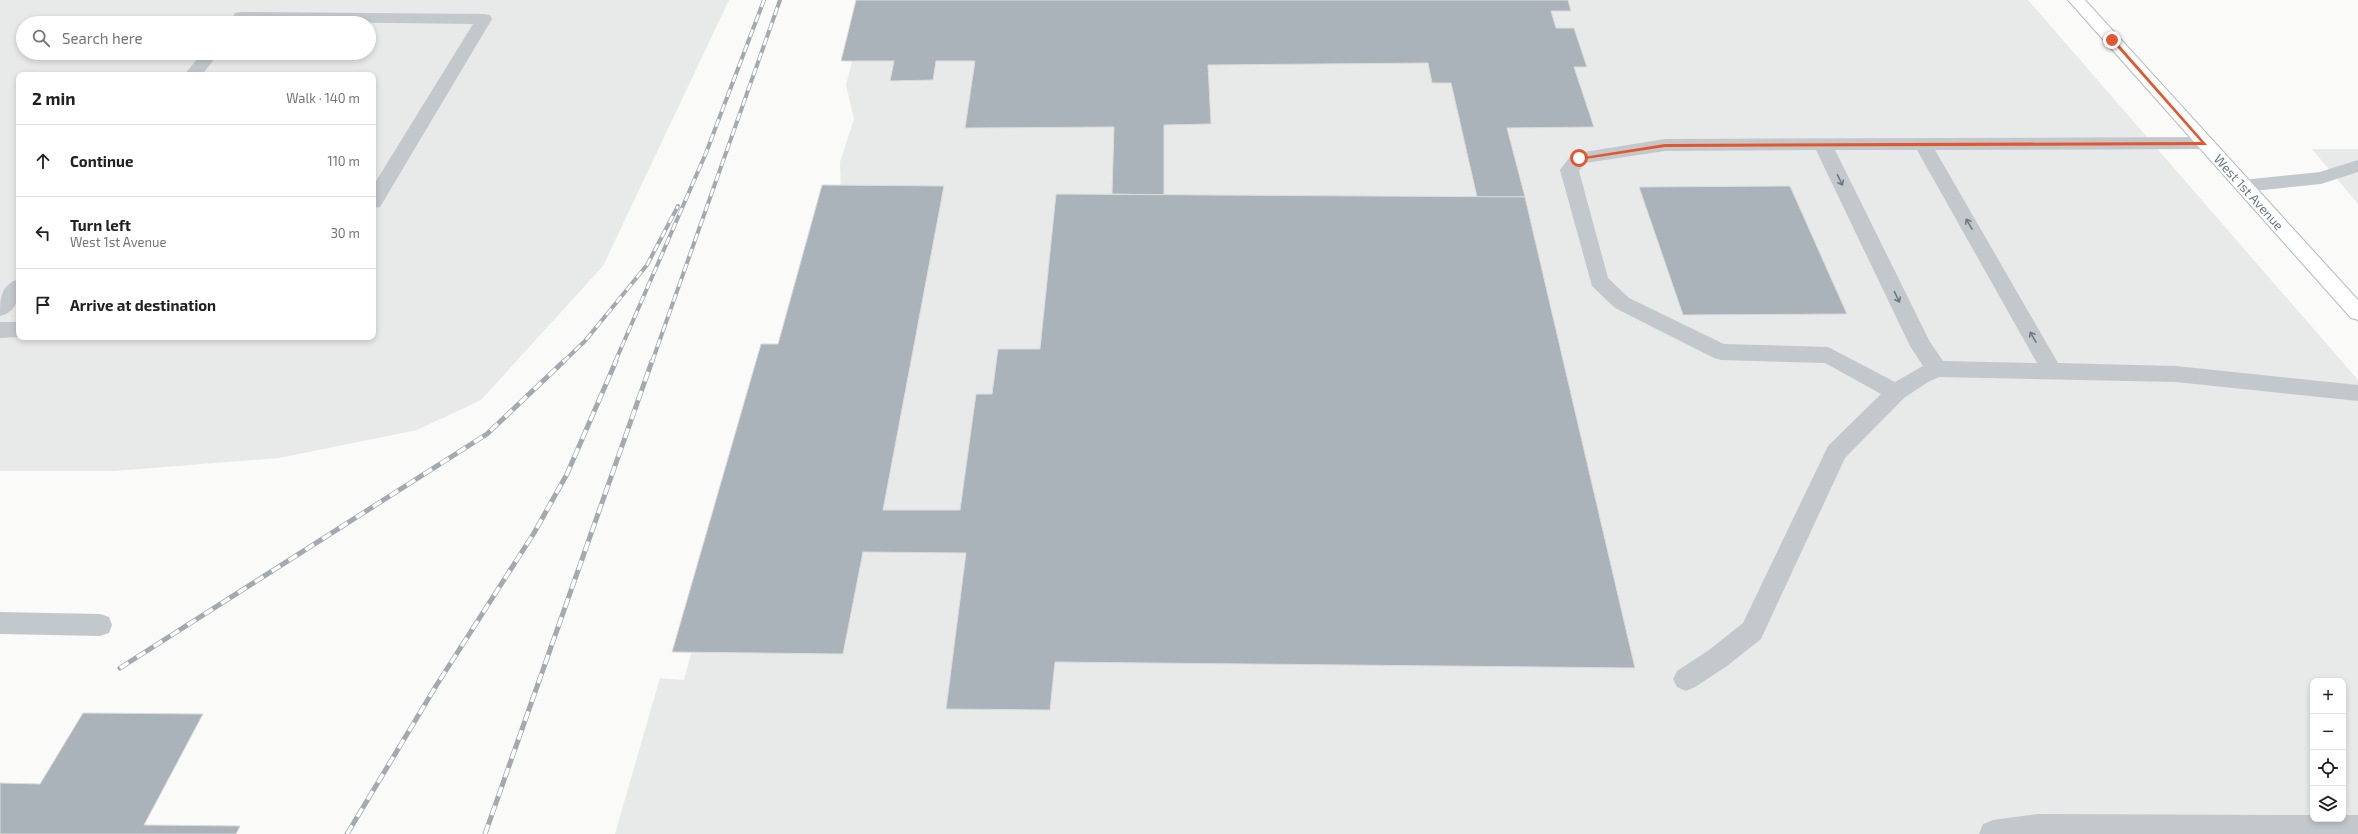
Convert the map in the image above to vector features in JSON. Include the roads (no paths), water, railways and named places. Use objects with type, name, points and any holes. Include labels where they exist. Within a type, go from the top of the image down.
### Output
[{"type":"street","name":"West 1st Avenue","points":[[2076,0],[2358,313]]},
{"type":"lane","points":[[242,16],[254,0]]},
{"type":"lane","points":[[376,20],[484,20],[376,197]]},
{"type":"lane","points":[[195,72],[205,60]]},
{"type":"lane","points":[[1896,392],[1828,355],[1721,352],[1622,302],[1599,281],[1569,170],[1579,158],[1665,145],[2205,143]]},
{"type":"lane","points":[[1823,145],[1922,346],[1937,369]]},
{"type":"lane","points":[[1923,145],[2052,371]]},
{"type":"lane","points":[[2243,186],[2322,178],[2358,166]]},
{"type":"lane","points":[[0,308],[16,289]]},
{"type":"lane","points":[[0,330],[16,330]]},
{"type":"lane","points":[[1686,679],[1718,658],[1752,631],[1836,452],[1896,392],[1920,376],[1937,369],[2176,374],[2358,393]]},
{"type":"lane","points":[[0,624],[100,624]]},
{"type":"lane","points":[[1993,834],[2038,828],[2358,828]]},
{"type":"railway","points":[[615,362],[706,153],[764,0]]},
{"type":"railway","points":[[652,362],[780,0]]},
{"type":"railway","points":[[563,362],[585,341],[647,265],[678,206]]},
{"type":"railway","points":[[120,668],[487,434],[564,361]]},
{"type":"railway","points":[[347,834],[436,686],[534,533],[567,474],[616,361]]},
{"type":"railway","points":[[485,834],[652,361]]}]
